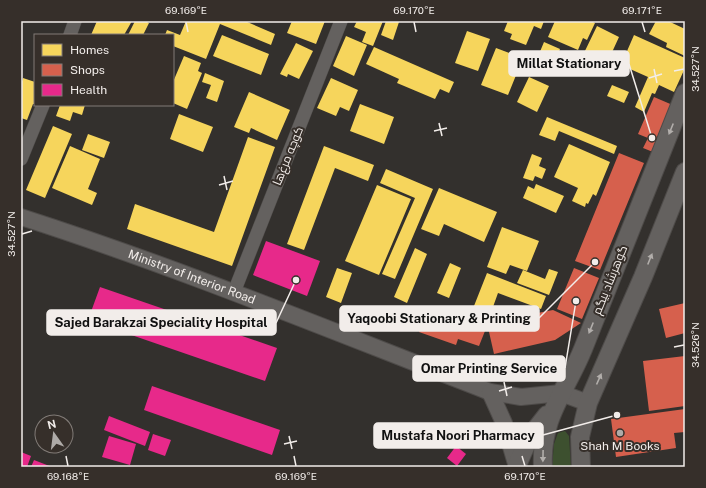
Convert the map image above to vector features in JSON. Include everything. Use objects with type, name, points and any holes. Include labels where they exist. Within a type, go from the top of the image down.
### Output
[{"type":"main road","name":"گوهرشاد بیگم","points":[[543,467],[545,430],[579,358],[685,92]]},
{"type":"main road","points":[[581,467],[580,437],[588,403],[643,277],[685,172]]},
{"type":"main road","points":[[517,466],[529,438],[558,400]]},
{"type":"street","points":[[70,34],[75,21]]},
{"type":"street","name":"کوچه مرغ‌ها","points":[[234,292],[341,21]]},
{"type":"street","points":[[21,159],[43,106]]},
{"type":"street","name":"Ministry of Interior Road","points":[[21,217],[83,237],[234,292],[490,392],[521,397],[588,403]]},
{"type":"street","points":[[490,392],[504,423],[517,466]]},
{"type":"green space","points":[[565,431],[569,436],[571,467],[552,467],[554,444],[558,433]]},
{"type":"building: Homes","points":[[97,21],[132,21],[125,34],[91,34]]},
{"type":"building: Homes","points":[[135,21],[145,21],[149,23],[144,34],[128,34]]},
{"type":"building: Homes","points":[[186,21],[245,21],[275,34],[271,45],[220,24],[206,59],[174,46],[174,34],[165,34],[167,30],[180,35]]},
{"type":"building: Homes","points":[[292,21],[325,21],[316,44],[287,33]]},
{"type":"building: Homes","points":[[357,21],[383,21],[373,46],[362,42],[366,32],[354,27]]},
{"type":"building: Homes","points":[[386,21],[399,22],[393,40],[381,35]]},
{"type":"building: Homes","points":[[508,21],[544,21],[541,29],[534,26],[526,45],[510,39],[512,34],[504,31]]},
{"type":"building: Homes","points":[[555,21],[591,21],[595,23],[587,40],[583,38],[578,50],[548,37]]},
{"type":"building: Homes","points":[[656,21],[668,21],[685,29],[685,56],[666,47],[667,43],[649,34]]},
{"type":"building: Homes","points":[[597,26],[619,37],[608,61],[597,55],[594,60],[583,55]]},
{"type":"building: Homes","points":[[467,31],[490,39],[478,71],[455,63]]},
{"type":"building: Homes","points":[[222,35],[269,54],[261,75],[213,56]]},
{"type":"building: Homes","points":[[634,35],[685,58],[685,68],[674,92],[659,85],[655,94],[652,93],[644,112],[635,107],[648,77],[621,65]]},
{"type":"building: Homes","points":[[346,36],[367,45],[354,76],[333,66]]},
{"type":"building: Homes","points":[[544,42],[560,49],[551,72],[534,66]]},
{"type":"building: Homes","points":[[296,43],[313,51],[299,79],[288,74],[287,77],[280,74]]},
{"type":"building: Homes","points":[[374,47],[454,82],[449,93],[440,89],[435,99],[397,83],[399,79],[366,64]]},
{"type":"building: Homes","points":[[496,48],[523,58],[508,95],[481,85]]},
{"type":"building: Homes","points":[[184,56],[201,63],[198,71],[202,73],[187,109],[174,103],[174,80]]},
{"type":"building: Homes","points":[[205,73],[224,81],[217,102],[206,98],[211,85],[202,82]]},
{"type":"building: Homes","points":[[529,77],[549,86],[537,112],[517,102]]},
{"type":"building: Homes","points":[[23,78],[34,82],[34,104],[27,120],[21,118],[21,85]]},
{"type":"building: Homes","points":[[331,78],[358,90],[349,111],[340,107],[336,116],[317,108]]},
{"type":"building: Homes","points":[[612,85],[629,92],[624,103],[607,96]]},
{"type":"building: Homes","points":[[249,92],[290,110],[277,140],[251,128],[249,133],[234,127]]},
{"type":"building: Homes","points":[[360,104],[394,117],[384,144],[350,131]]},
{"type":"building: Homes","points":[[60,106],[85,106],[82,115],[73,112],[70,121],[56,116]]},
{"type":"building: Homes","points":[[179,114],[213,127],[203,152],[170,139]]},
{"type":"building: Homes","points":[[547,117],[617,146],[614,154],[559,131],[555,141],[539,135]]},
{"type":"building: Homes","points":[[53,126],[72,134],[45,198],[26,190]]},
{"type":"building: Homes","points":[[88,134],[110,142],[104,158],[82,150]]},
{"type":"building: Homes","points":[[248,137],[275,147],[232,266],[127,229],[135,204],[214,232]]},
{"type":"building: Homes","points":[[569,144],[610,162],[596,196],[593,194],[588,204],[586,203],[585,207],[572,201],[578,188],[554,177]]},
{"type":"building: Homes","points":[[70,146],[100,159],[88,189],[97,193],[92,205],[52,188]]},
{"type":"building: Homes","points":[[324,146],[374,165],[368,181],[335,168],[304,250],[287,244]]},
{"type":"building: Homes","points":[[532,154],[542,158],[539,166],[546,169],[542,179],[535,176],[533,181],[523,178]]},
{"type":"building: Homes","points":[[386,169],[433,189],[395,279],[382,274],[415,198],[380,183]]},
{"type":"building: Homes","points":[[536,184],[564,196],[556,213],[523,198],[528,186],[534,189]]},
{"type":"building: Homes","points":[[377,185],[411,199],[379,275],[345,261]]},
{"type":"building: Homes","points":[[439,188],[497,212],[484,242],[444,224],[439,236],[421,229]]},
{"type":"building: Homes","points":[[502,227],[539,241],[527,271],[510,265],[506,274],[487,267]]},
{"type":"building: Homes","points":[[415,248],[427,254],[407,303],[394,297]]},
{"type":"building: Homes","points":[[450,263],[461,268],[449,298],[437,293]]},
{"type":"building: Homes","points":[[337,268],[352,273],[341,303],[326,297]]},
{"type":"building: Homes","points":[[549,269],[558,272],[549,295],[517,283],[523,270],[545,279]]},
{"type":"building: Homes","points":[[487,273],[546,296],[541,309],[498,293],[489,318],[472,311]]},
{"type":"building: Shops","points":[[654,97],[675,106],[653,152],[643,148],[648,138],[638,134]]},
{"type":"building: Shops","points":[[619,153],[644,163],[600,270],[575,261]]},
{"type":"building: Shops","points":[[574,268],[599,278],[582,319],[557,309]]},
{"type":"building: Shops","points":[[685,303],[685,333],[666,338],[659,309]]},
{"type":"building: Shops","points":[[427,306],[487,326],[479,346],[458,339],[456,345],[419,332]]},
{"type":"building: Shops","points":[[553,310],[581,323],[555,340],[494,354],[487,323]]},
{"type":"building: Shops","points":[[685,356],[685,406],[649,411],[643,361]]},
{"type":"building: Shops","points":[[685,409],[685,432],[674,433],[676,448],[616,457],[611,419]]},
{"type":"building: Health","points":[[266,241],[320,261],[307,296],[253,275]]},
{"type":"building: Health","points":[[100,287],[277,348],[265,381],[88,320]]},
{"type":"building: Health","points":[[152,386],[280,430],[272,455],[144,410]]},
{"type":"building: Health","points":[[109,416],[150,432],[145,446],[104,430]]},
{"type":"building: Health","points":[[153,434],[171,440],[165,456],[148,450]]},
{"type":"building: Health","points":[[109,436],[136,444],[130,465],[102,457]]},
{"type":"building: Health","points":[[456,446],[466,454],[457,466],[447,458]]},
{"type":"building: Health","points":[[21,452],[31,456],[27,467],[21,467]]},
{"type":"building: Health","points":[[34,460],[52,467],[31,467]]},
{"type":"place","name":"Millat Stationary","points":[[652,138]]},
{"type":"place","name":"Yaqoobi Stationary & Printing","points":[[595,262]]},
{"type":"place","name":"Sajed Barakzai Speciality Hospital","points":[[296,280]]},
{"type":"place","name":"Omar Printing Service","points":[[576,301]]},
{"type":"place","name":"Mustafa Noori Pharmacy","points":[[617,415]]},
{"type":"place","name":"Shah M Books","points":[[620,433]]}]
